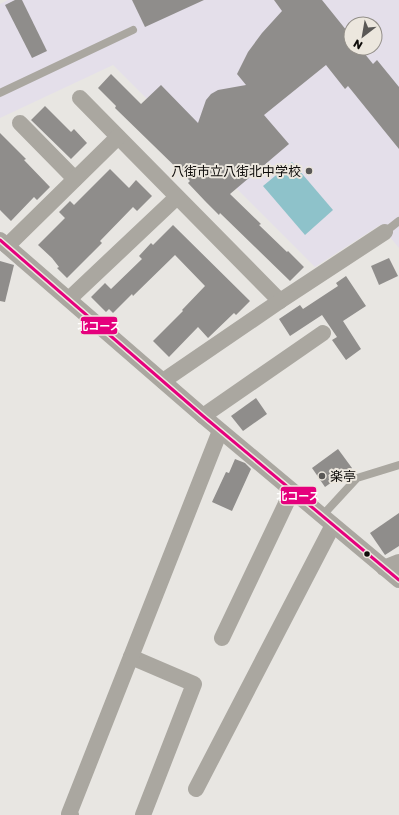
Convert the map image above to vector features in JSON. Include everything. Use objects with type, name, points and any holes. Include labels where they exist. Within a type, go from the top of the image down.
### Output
[{"type":"street","points":[[80,98],[280,301]]},
{"type":"street","points":[[20,123],[75,179]]},
{"type":"street","points":[[118,137],[75,179],[4,243],[203,416],[399,580]]},
{"type":"street","points":[[69,299],[177,197]]},
{"type":"street","points":[[163,381],[280,301],[385,232]]},
{"type":"street","points":[[203,416],[323,333]]},
{"type":"street","points":[[71,815],[69,814],[220,430]]},
{"type":"street","points":[[222,638],[292,491]]},
{"type":"street","points":[[196,789],[328,521]]},
{"type":"street","points":[[384,568],[399,562]]},
{"type":"street","points":[[131,657],[194,684],[143,815]]},
{"type":"lane","points":[[0,93],[133,30]]},
{"type":"lane","points":[[385,232],[399,221]]},
{"type":"lane","points":[[328,521],[357,478],[399,465]]},
{"type":"shaded area","name":"八街市立八街北中学校","points":[[8,0],[399,0],[399,248],[380,225],[315,267],[113,65],[0,118],[0,4]]},
{"type":"water","points":[[292,162],[333,210],[305,235],[263,186]]},
{"type":"building","points":[[15,0],[22,0],[47,51],[32,58],[5,5]]},
{"type":"building","points":[[132,0],[204,0],[145,27]]},
{"type":"building","points":[[274,0],[322,0],[343,26],[343,56],[366,56],[373,64],[377,60],[399,87],[399,149],[348,86],[345,89],[326,65],[264,115],[289,144],[230,194],[261,224],[259,225],[304,267],[290,281],[220,213],[219,215],[205,201],[188,183],[190,181],[115,108],[116,106],[98,88],[111,74],[141,104],[161,85],[198,123],[206,100],[211,94],[218,90],[246,85],[237,74],[248,52],[262,33],[282,11]]},
{"type":"building","points":[[45,106],[71,132],[74,129],[87,143],[71,159],[31,120]]},
{"type":"building","points":[[0,133],[26,159],[24,160],[50,187],[37,200],[34,197],[11,221],[0,210]]},
{"type":"building","points":[[110,169],[129,188],[136,180],[152,196],[137,211],[133,207],[100,241],[102,243],[67,278],[57,268],[59,267],[52,258],[38,245],[65,218],[59,212],[70,201],[74,205]]},
{"type":"building","points":[[173,225],[250,301],[236,315],[234,313],[208,338],[198,327],[169,357],[153,341],[205,286],[175,255],[133,296],[132,294],[113,313],[109,309],[106,312],[91,297],[105,283],[111,289],[142,259],[139,256],[151,243],[153,245]]},
{"type":"building","points":[[389,258],[398,276],[379,285],[371,266]]},
{"type":"building","points":[[0,261],[14,265],[5,302],[0,301]]},
{"type":"building","points":[[346,276],[366,306],[343,321],[361,349],[346,360],[332,340],[337,337],[322,315],[290,336],[279,319],[300,305],[303,309],[338,286],[336,283]]},
{"type":"building","points":[[256,398],[267,414],[243,431],[231,416]]},
{"type":"building","points":[[338,449],[352,468],[325,487],[312,468]]},
{"type":"building","points":[[235,459],[245,463],[251,469],[232,511],[212,502],[226,472],[229,473]]},
{"type":"building","points":[[399,513],[399,546],[385,555],[370,533]]},
{"type":"transit line","name":"北コース","points":[[0,240],[203,416],[399,580]]},
{"type":"place","name":"八街市立八街北中学校","points":[[309,171]]},
{"type":"place","name":"楽亭","points":[[322,476]]}]
